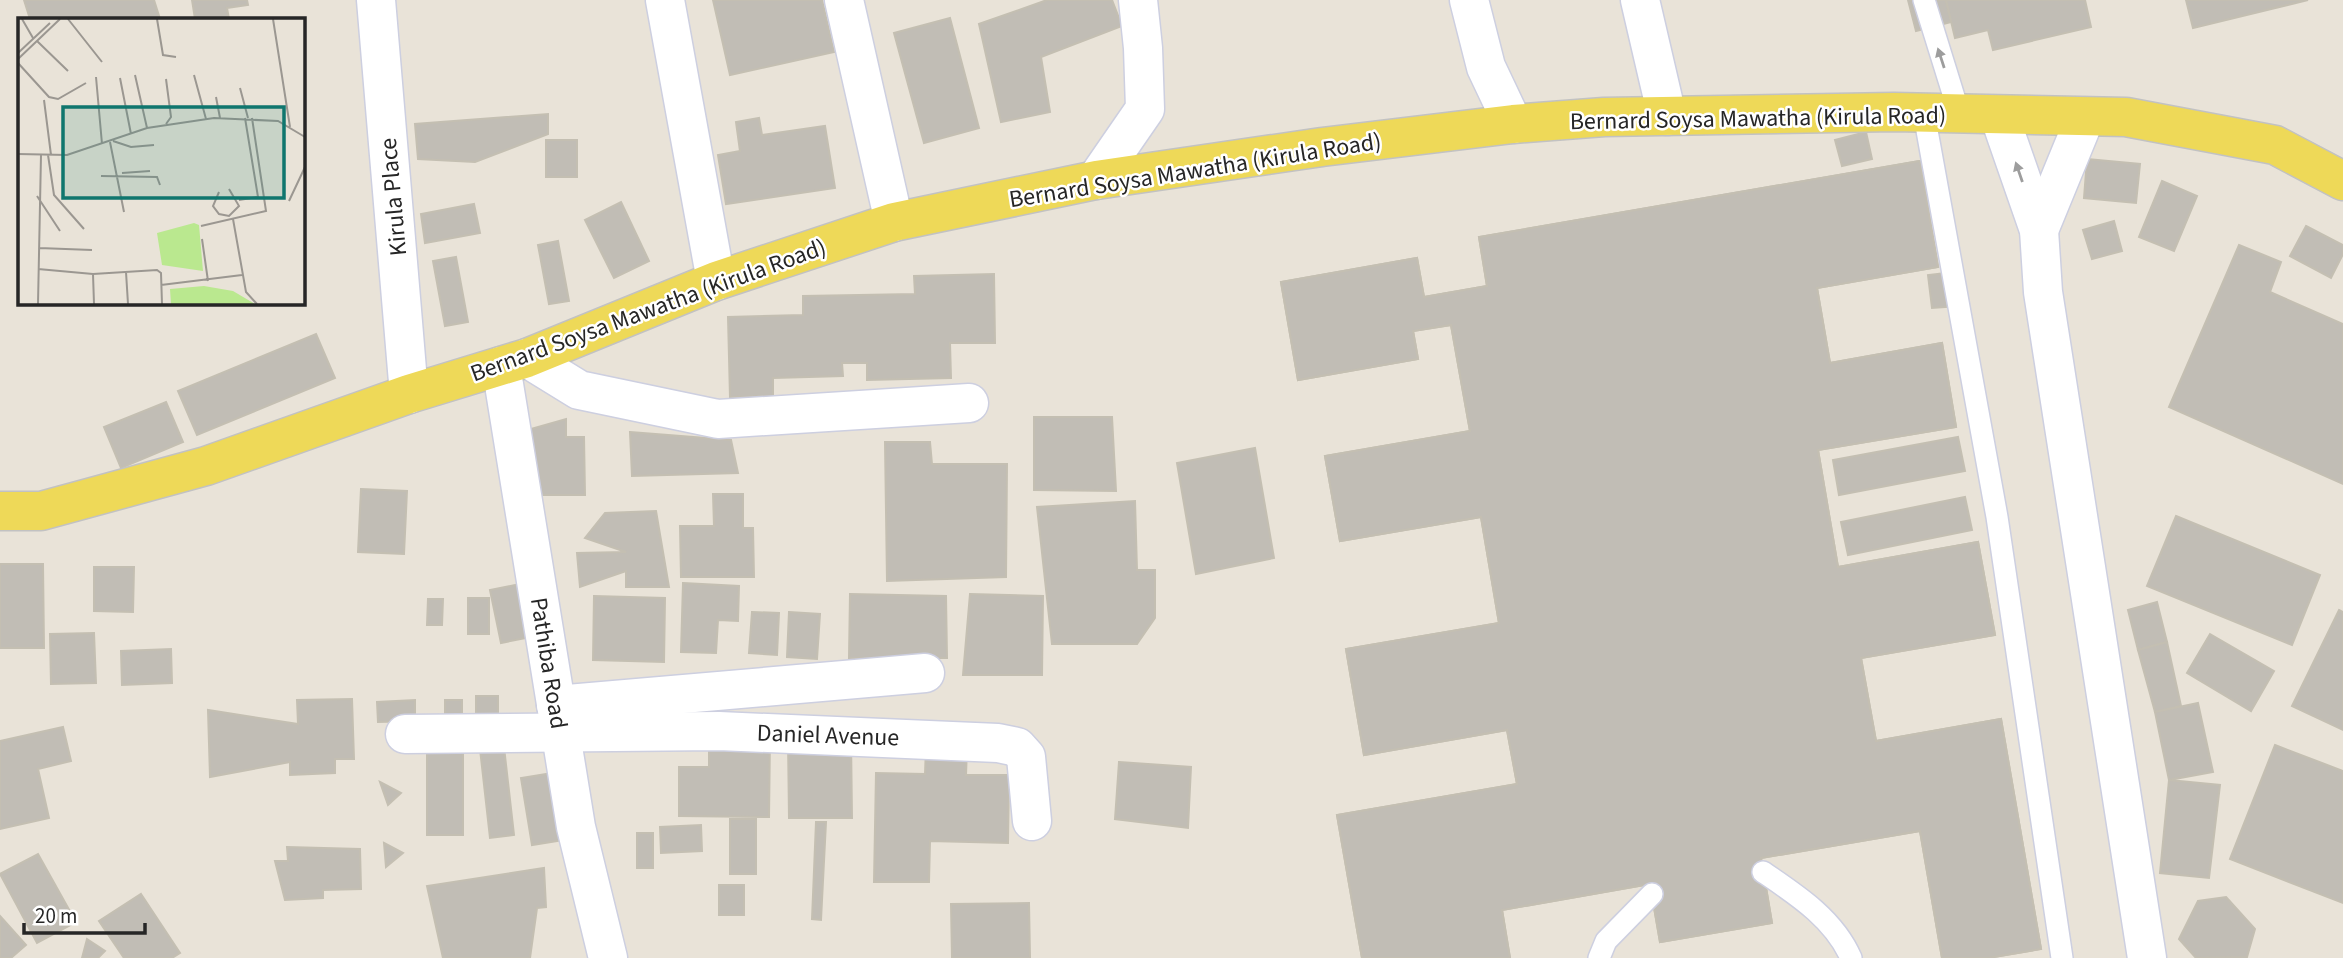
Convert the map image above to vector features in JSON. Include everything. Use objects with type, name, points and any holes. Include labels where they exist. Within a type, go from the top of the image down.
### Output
[{"type":"main road","name":"Bernard Soysa Mawatha (Kirula Road)","points":[[0,511],[41,511],[206,466],[409,394],[514,362],[716,281],[894,222],[1096,180],[1513,124],[1667,116],[1999,115],[2126,117],[2275,145],[2343,181]]},
{"type":"street","name":"Kirula Place","points":[[376,0],[409,394]]},
{"type":"street","points":[[665,0],[716,281]]},
{"type":"street","points":[[844,0],[894,222]]},
{"type":"street","points":[[1127,0],[1143,48]]},
{"type":"street","points":[[1096,180],[1145,109],[1138,0]]},
{"type":"street","points":[[1469,0],[1486,67],[1513,124]]},
{"type":"street","points":[[1640,0],[1667,116]]},
{"type":"street","points":[[1999,115],[2039,230],[2043,292],[2147,958]]},
{"type":"street","points":[[2039,230],[2085,118]]},
{"type":"street","points":[[514,362],[579,390],[718,419],[969,403]]},
{"type":"street","name":"Pathiba Road","points":[[514,362],[558,720],[576,827],[608,958]]},
{"type":"street","points":[[405,734],[558,720],[925,673]]},
{"type":"street","name":"Daniel Avenue","points":[[558,720],[719,731],[979,741],[1017,747],[1026,757],[1032,821]]},
{"type":"lane","points":[[1924,0],[2062,958]]},
{"type":"lane","points":[[1763,872],[1803,899],[1842,938],[1851,958]]},
{"type":"lane","points":[[1599,958],[1606,941],[1652,894]]},
{"type":"building","points":[[24,0],[154,0],[160,18],[30,18]]},
{"type":"building","points":[[192,0],[247,0],[248,5],[227,8],[229,18],[195,18]]},
{"type":"building","points":[[713,0],[822,0],[834,52],[730,75]]},
{"type":"building","points":[[1047,0],[1112,0],[1122,26],[1041,57],[1050,112],[1001,122],[979,24]]},
{"type":"building","points":[[1908,0],[1946,0],[1951,22],[1916,31]]},
{"type":"building","points":[[1946,0],[2085,0],[2091,27],[1993,50],[1988,30],[1955,38]]},
{"type":"building","points":[[2186,0],[2308,0],[2193,28]]},
{"type":"building","points":[[950,18],[979,128],[924,143],[894,33]]},
{"type":"building","points":[[548,114],[548,134],[475,162],[418,159],[415,124]]},
{"type":"building","points":[[759,118],[762,135],[825,126],[835,188],[726,204],[718,155],[740,151],[736,122]]},
{"type":"building","points":[[1866,132],[1872,159],[1842,166],[1835,140]]},
{"type":"building","points":[[546,140],[577,140],[577,177],[546,177]]},
{"type":"building","points":[[2087,159],[2140,164],[2136,203],[2084,198]]},
{"type":"building","points":[[1920,161],[1938,267],[1817,288],[1830,363],[1942,343],[1956,427],[1818,450],[1838,567],[1978,542],[1995,635],[1861,658],[1876,741],[2001,719],[2041,949],[1988,958],[1942,958],[1920,831],[1761,858],[1772,923],[1660,942],[1650,884],[1502,910],[1510,958],[1362,958],[1337,815],[1517,784],[1507,730],[1364,755],[1346,649],[1499,623],[1481,517],[1340,541],[1325,456],[1470,431],[1451,325],[1413,331],[1418,359],[1298,380],[1281,282],[1417,258],[1424,297],[1487,286],[1479,237]],"holes":[[[1736,304],[1748,372],[1518,415],[1505,349]],[[1769,468],[1789,564],[1552,612],[1532,515]],[[1810,667],[1824,738],[1580,784],[1566,714]]]},
{"type":"building","points":[[1920,161],[1938,267],[1817,288],[1830,363],[1942,343],[1956,427],[1818,450],[1838,567],[1978,542],[1995,635],[1861,658],[1876,741],[2001,719],[2041,949],[1988,958],[1942,958],[1920,831],[1761,858],[1772,923],[1660,942],[1650,884],[1502,910],[1510,958],[1362,958],[1337,815],[1517,784],[1507,730],[1364,755],[1346,649],[1499,623],[1481,517],[1340,541],[1325,456],[1470,431],[1451,325],[1413,331],[1418,359],[1298,380],[1281,282],[1417,258],[1424,297],[1487,286],[1479,237]]},
{"type":"building","points":[[2162,181],[2197,196],[2174,251],[2139,237]]},
{"type":"building","points":[[621,202],[649,261],[614,278],[585,220]]},
{"type":"building","points":[[474,204],[480,233],[425,243],[421,214]]},
{"type":"building","points":[[2114,221],[2122,251],[2092,259],[2083,230]]},
{"type":"building","points":[[2306,226],[2343,245],[2343,254],[2331,278],[2290,256]]},
{"type":"building","points":[[558,241],[569,301],[549,304],[538,245]]},
{"type":"building","points":[[2239,245],[2281,262],[2270,292],[2343,324],[2343,484],[2169,407]]},
{"type":"building","points":[[456,257],[468,322],[445,326],[433,261]]},
{"type":"building","points":[[1953,272],[1958,306],[1932,308],[1928,275]]},
{"type":"building","points":[[994,274],[995,343],[950,343],[951,378],[867,380],[867,363],[842,363],[843,376],[773,378],[773,396],[730,397],[728,317],[803,315],[803,296],[915,294],[914,276]]},
{"type":"building","points":[[316,334],[335,378],[197,435],[178,391]]},
{"type":"building","points":[[166,402],[183,442],[121,468],[104,427]]},
{"type":"building","points":[[1034,417],[1112,417],[1116,491],[1034,490]]},
{"type":"building","points":[[566,419],[566,437],[584,437],[585,495],[534,495],[524,431]]},
{"type":"building","points":[[630,432],[731,440],[738,473],[632,476]]},
{"type":"building","points":[[1958,437],[1965,471],[1839,495],[1833,460]]},
{"type":"building","points":[[885,442],[930,442],[932,464],[1007,464],[1006,577],[887,581]]},
{"type":"building","points":[[1255,448],[1274,558],[1196,574],[1177,463]]},
{"type":"building","points":[[361,489],[407,491],[404,554],[358,552]]},
{"type":"building","points":[[713,494],[743,494],[743,528],[753,528],[754,577],[681,577],[680,526],[714,526]]},
{"type":"building","points":[[1965,497],[1972,530],[1848,555],[1841,522]]},
{"type":"building","points":[[1135,501],[1137,570],[1155,570],[1155,618],[1137,644],[1052,644],[1037,507]]},
{"type":"building","points":[[656,511],[669,587],[626,587],[626,571],[580,587],[577,553],[626,552],[585,538],[605,513]]},
{"type":"building","points":[[2176,516],[2320,575],[2292,645],[2147,586]]},
{"type":"building","points":[[0,564],[43,564],[44,648],[0,648]]},
{"type":"building","points":[[94,567],[134,567],[133,612],[94,611]]},
{"type":"building","points":[[525,583],[536,636],[501,643],[490,590]]},
{"type":"building","points":[[683,583],[739,586],[738,621],[718,620],[716,653],[681,652]]},
{"type":"building","points":[[850,594],[946,596],[947,658],[849,658]]},
{"type":"building","points":[[970,594],[1043,596],[1042,675],[963,675]]},
{"type":"building","points":[[594,596],[665,598],[664,662],[593,660]]},
{"type":"building","points":[[468,598],[489,598],[489,634],[468,634]]},
{"type":"building","points":[[428,599],[443,599],[442,625],[427,625]]},
{"type":"building","points":[[2157,602],[2167,642],[2138,650],[2128,610]]},
{"type":"building","points":[[2339,610],[2343,612],[2343,730],[2292,706]]},
{"type":"building","points":[[752,612],[779,613],[777,655],[749,653]]},
{"type":"building","points":[[789,612],[820,614],[817,659],[787,657]]},
{"type":"building","points":[[94,633],[96,683],[51,684],[50,634]]},
{"type":"building","points":[[2210,634],[2274,671],[2251,711],[2187,673]]},
{"type":"building","points":[[2167,642],[2181,706],[2155,712],[2138,650]]},
{"type":"building","points":[[171,649],[172,683],[122,685],[121,651]]},
{"type":"building","points":[[476,696],[498,696],[498,726],[476,726]]},
{"type":"building","points":[[352,699],[354,759],[335,759],[335,773],[290,775],[290,762],[210,777],[208,710],[298,724],[297,700]]},
{"type":"building","points":[[415,700],[415,721],[378,722],[377,702]]},
{"type":"building","points":[[445,700],[462,700],[462,715],[445,715]]},
{"type":"building","points":[[2198,703],[2213,772],[2169,780],[2155,712]]},
{"type":"building","points":[[63,727],[71,761],[38,769],[49,818],[0,829],[0,741]]},
{"type":"building","points":[[770,737],[769,817],[679,816],[679,767],[709,767],[709,750]]},
{"type":"building","points":[[851,738],[852,818],[789,818],[788,739]]},
{"type":"building","points":[[2275,745],[2343,771],[2343,903],[2230,859]]},
{"type":"building","points":[[504,747],[514,835],[490,838],[480,749]]},
{"type":"building","points":[[926,747],[967,747],[966,775],[1009,775],[1008,843],[930,841],[929,882],[874,882],[876,773],[925,774]]},
{"type":"building","points":[[427,750],[463,750],[463,835],[427,835]]},
{"type":"building","points":[[1119,762],[1191,767],[1188,828],[1115,819]]},
{"type":"building","points":[[559,772],[570,839],[532,845],[521,778]]},
{"type":"building","points":[[2169,780],[2220,785],[2209,878],[2160,873]]},
{"type":"building","points":[[380,782],[401,793],[388,805]]},
{"type":"building","points":[[730,819],[756,819],[756,874],[730,874]]},
{"type":"building","points":[[816,822],[826,822],[821,920],[812,919]]},
{"type":"building","points":[[701,825],[702,851],[661,853],[660,827]]},
{"type":"building","points":[[637,833],[653,833],[653,868],[637,868]]},
{"type":"building","points":[[384,843],[403,853],[386,867]]},
{"type":"building","points":[[287,847],[360,849],[361,889],[323,890],[323,898],[285,900],[275,861],[288,861]]},
{"type":"building","points":[[38,854],[76,922],[37,943],[0,874]]},
{"type":"building","points":[[544,868],[546,907],[537,908],[530,958],[443,958],[427,886]]},
{"type":"building","points":[[719,885],[744,885],[744,915],[719,915]]},
{"type":"building","points":[[141,894],[180,953],[172,958],[124,958],[99,921]]},
{"type":"building","points":[[2226,897],[2255,929],[2247,957],[2196,958],[2179,939],[2198,901]]},
{"type":"building","points":[[1029,903],[1030,958],[952,958],[951,904]]},
{"type":"building","points":[[0,916],[26,945],[11,958],[0,958]]},
{"type":"building","points":[[87,939],[105,951],[98,958],[82,958]]}]
